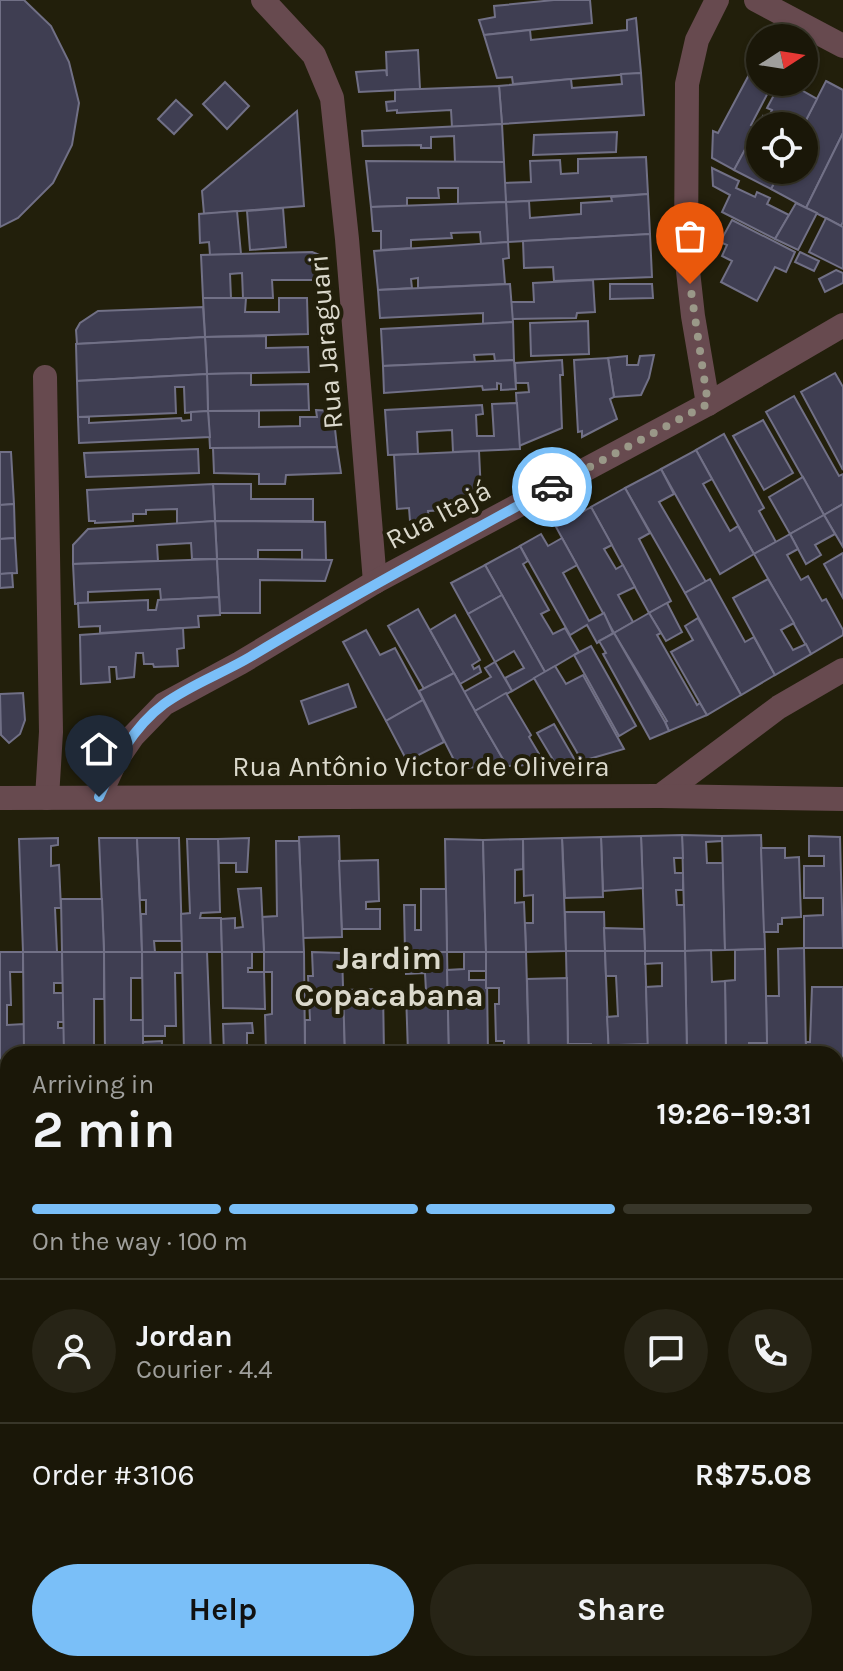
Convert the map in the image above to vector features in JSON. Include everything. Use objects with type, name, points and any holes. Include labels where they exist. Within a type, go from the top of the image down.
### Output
[{"type":"street","name":"Rua Jaraguari","points":[[263,0],[314,55],[332,98],[375,582]]},
{"type":"street","points":[[708,404],[686,253],[687,84],[697,40],[717,0]]},
{"type":"street","points":[[756,0],[843,46]]},
{"type":"street","name":"Rua Itajá","points":[[99,797],[115,762],[133,736],[164,704],[240,663],[375,582],[708,404],[843,325]]},
{"type":"street","points":[[45,377],[51,732],[47,798]]},
{"type":"street","points":[[660,796],[779,707],[843,670]]},
{"type":"street","name":"Rua Antônio Victor de Oliveira","points":[[0,798],[660,796],[843,799]]},
{"type":"building","points":[[0,0],[24,0],[51,26],[69,62],[79,103],[72,145],[53,183],[18,218],[0,227]]},
{"type":"building","points":[[590,0],[592,23],[484,35],[479,20],[495,17],[494,6]]},
{"type":"building","points":[[636,18],[641,73],[513,84],[512,77],[497,78],[484,35],[530,30],[531,40],[627,30],[627,20]]},
{"type":"building","points":[[418,50],[420,89],[359,92],[356,72],[386,70],[387,76],[386,52]]},
{"type":"building","points":[[641,73],[644,115],[502,124],[499,86],[571,79],[572,88],[622,84],[621,74]]},
{"type":"building","points":[[746,80],[746,96],[766,96],[758,112],[746,112],[746,148],[734,170],[712,158],[713,131],[718,133]]},
{"type":"building","points":[[826,81],[843,90],[843,133],[818,184],[818,112],[810,112]]},
{"type":"building","points":[[225,82],[249,106],[227,129],[203,104]]},
{"type":"building","points":[[499,86],[502,124],[452,127],[451,110],[387,111],[386,102],[395,101],[395,90]]},
{"type":"building","points":[[773,96],[812,96],[817,99],[810,112],[771,112],[767,108]]},
{"type":"building","points":[[176,100],[192,115],[174,134],[158,119]]},
{"type":"building","points":[[297,111],[304,206],[204,214],[202,191]]},
{"type":"building","points":[[502,124],[504,162],[455,162],[454,136],[431,137],[431,148],[421,148],[421,145],[363,146],[362,131]]},
{"type":"building","points":[[617,132],[616,152],[533,155],[534,135]]},
{"type":"building","points":[[843,133],[841,226],[806,208]]},
{"type":"building","points":[[746,148],[746,176],[734,170]]},
{"type":"building","points":[[646,157],[648,194],[506,202],[504,183],[531,182],[530,161],[560,160],[561,174],[578,173],[578,159]]},
{"type":"building","points":[[366,161],[504,162],[506,202],[458,204],[458,188],[438,188],[439,198],[407,198],[407,206],[371,207]]},
{"type":"building","points":[[712,168],[739,181],[736,188],[755,197],[757,192],[770,198],[767,204],[789,215],[775,239],[722,212],[730,195],[713,186]]},
{"type":"building","points":[[774,184],[818,184],[806,208],[771,189]]},
{"type":"building","points":[[648,194],[650,234],[508,242],[506,202],[529,201],[530,218],[581,214],[581,203]]},
{"type":"building","points":[[506,202],[508,242],[481,244],[480,232],[451,233],[452,238],[411,240],[411,248],[381,250],[381,231],[373,231],[371,207]]},
{"type":"building","points":[[796,203],[817,213],[798,250],[775,239]]},
{"type":"building","points":[[283,208],[286,247],[250,250],[247,211]]},
{"type":"building","points":[[237,211],[241,254],[210,255],[209,242],[200,243],[199,214]]},
{"type":"building","points":[[826,218],[843,227],[843,269],[809,252]]},
{"type":"building","points":[[732,220],[795,252],[786,272],[775,267],[757,301],[721,282],[732,261],[722,256],[727,245],[720,242]]},
{"type":"building","points":[[650,234],[652,277],[554,281],[553,267],[524,268],[523,241]]},
{"type":"building","points":[[508,242],[509,258],[503,259],[505,284],[418,288],[418,278],[411,279],[412,288],[378,290],[374,251]]},
{"type":"building","points":[[312,252],[322,256],[324,280],[272,280],[273,298],[243,298],[242,273],[230,274],[231,298],[203,298],[201,255]]},
{"type":"building","points":[[800,252],[819,261],[814,271],[795,262]]},
{"type":"building","points":[[836,270],[843,273],[843,283],[825,292],[819,279]]},
{"type":"building","points":[[593,280],[595,312],[577,313],[576,318],[512,319],[511,302],[534,302],[533,283]]},
{"type":"building","points":[[510,284],[513,322],[483,324],[483,313],[380,318],[378,290]]},
{"type":"building","points":[[610,284],[652,284],[653,298],[610,299]]},
{"type":"building","points":[[203,298],[246,298],[245,312],[279,312],[279,298],[307,298],[308,334],[205,337]]},
{"type":"building","points":[[203,307],[205,337],[77,344],[76,330],[80,323],[98,311]]},
{"type":"building","points":[[588,321],[589,354],[531,356],[530,323]]},
{"type":"building","points":[[513,322],[514,360],[495,361],[494,354],[474,355],[475,362],[383,366],[381,329]]},
{"type":"building","points":[[266,336],[266,348],[308,347],[309,372],[207,374],[205,337]]},
{"type":"building","points":[[205,337],[207,374],[77,381],[76,344]]},
{"type":"building","points":[[654,355],[641,395],[614,397],[608,358],[627,356],[627,365],[638,365],[640,356]]},
{"type":"building","points":[[608,358],[614,397],[610,399],[617,419],[582,437],[582,431],[578,432],[574,360]]},
{"type":"building","points":[[514,360],[516,389],[501,390],[501,384],[497,383],[497,389],[483,390],[482,386],[384,393],[383,366]]},
{"type":"building","points":[[562,360],[562,428],[519,446],[516,393],[529,392],[528,383],[516,383],[515,363]]},
{"type":"building","points":[[251,373],[251,385],[308,384],[309,410],[208,411],[207,374]]},
{"type":"building","points":[[835,373],[843,387],[843,470],[801,392]]},
{"type":"building","points":[[207,374],[208,411],[185,413],[184,387],[175,387],[176,413],[78,417],[77,381]]},
{"type":"building","points":[[794,396],[839,476],[843,474],[843,504],[824,515],[766,412]]},
{"type":"building","points":[[517,403],[520,449],[453,452],[452,430],[417,432],[418,454],[388,455],[385,410],[482,405],[483,414],[476,415],[477,436],[494,436],[492,404]]},
{"type":"building","points":[[316,410],[333,411],[337,447],[210,448],[208,411],[259,411],[259,427],[300,426],[300,417],[317,417]]},
{"type":"building","points":[[208,411],[210,437],[79,443],[78,417],[89,417],[89,423],[181,418],[182,421],[191,420],[191,412]]},
{"type":"building","points":[[763,420],[793,473],[764,490],[733,436]]},
{"type":"building","points":[[724,434],[764,508],[759,511],[776,542],[754,554],[696,450]]},
{"type":"building","points":[[337,447],[341,473],[286,475],[285,484],[259,484],[259,474],[214,473],[213,448]]},
{"type":"building","points":[[198,449],[199,473],[86,477],[84,453]]},
{"type":"building","points":[[696,450],[712,479],[703,484],[730,531],[738,526],[754,554],[720,574],[661,469]]},
{"type":"building","points":[[479,451],[481,493],[467,495],[468,500],[451,501],[449,510],[428,511],[429,520],[410,521],[409,508],[397,509],[394,455]]},
{"type":"building","points":[[0,452],[11,452],[14,504],[0,505]]},
{"type":"building","points":[[661,469],[674,494],[659,502],[706,582],[685,593],[625,488]]},
{"type":"building","points":[[803,477],[824,515],[790,534],[769,497]]},
{"type":"building","points":[[213,484],[251,484],[251,499],[313,499],[313,521],[215,521]]},
{"type":"building","points":[[213,484],[215,521],[177,524],[177,509],[146,510],[146,514],[133,514],[133,521],[89,521],[87,490]]},
{"type":"building","points":[[625,488],[650,533],[639,539],[671,601],[649,613],[591,507]]},
{"type":"building","points":[[14,504],[15,538],[0,539],[0,505]]},
{"type":"building","points":[[843,504],[843,547],[824,515]]},
{"type":"building","points":[[591,507],[612,545],[604,549],[616,569],[623,565],[635,587],[618,595],[633,622],[614,633],[556,527]]},
{"type":"building","points":[[824,515],[835,534],[815,545],[821,555],[806,564],[790,534]]},
{"type":"building","points":[[215,521],[325,522],[326,560],[302,560],[302,550],[258,550],[258,559],[217,559]]},
{"type":"building","points":[[215,521],[217,559],[192,559],[191,543],[157,545],[158,561],[73,564],[73,545],[88,529]]},
{"type":"building","points":[[541,534],[548,546],[562,538],[577,565],[563,573],[589,621],[604,613],[613,633],[597,643],[587,625],[570,635],[520,546]]},
{"type":"building","points":[[790,534],[798,549],[787,555],[801,580],[808,576],[822,601],[826,599],[843,630],[843,635],[811,654],[754,554]]},
{"type":"building","points":[[15,538],[17,573],[0,574],[0,539]]},
{"type":"building","points":[[520,546],[528,561],[523,564],[549,610],[541,614],[553,634],[565,628],[579,652],[545,672],[485,565]]},
{"type":"building","points":[[843,553],[843,598],[824,564]]},
{"type":"building","points":[[217,559],[219,597],[161,600],[160,589],[88,592],[88,603],[75,604],[73,564]]},
{"type":"building","points":[[217,559],[332,560],[325,581],[260,580],[260,613],[220,613]]},
{"type":"building","points":[[485,565],[502,595],[468,614],[451,583]]},
{"type":"building","points":[[12,573],[13,587],[0,588],[0,574]]},
{"type":"building","points":[[710,579],[745,642],[754,637],[775,675],[741,695],[685,593]]},
{"type":"building","points":[[768,579],[794,623],[781,630],[793,650],[806,644],[811,654],[775,675],[733,598]]},
{"type":"building","points":[[502,595],[545,672],[512,691],[505,678],[524,668],[514,651],[495,662],[468,614]]},
{"type":"building","points":[[219,597],[220,615],[198,616],[199,627],[100,633],[100,626],[79,627],[78,603],[148,600],[148,610],[156,610],[158,600]]},
{"type":"building","points":[[667,603],[682,632],[666,641],[649,613]]},
{"type":"building","points":[[418,609],[454,673],[424,689],[388,626]]},
{"type":"building","points":[[649,613],[661,633],[657,635],[697,705],[700,703],[707,715],[669,731],[667,721],[614,633]]},
{"type":"building","points":[[455,615],[480,660],[472,665],[474,669],[479,666],[481,672],[460,684],[430,630]]},
{"type":"building","points":[[698,618],[741,695],[707,715],[671,652],[693,640],[685,626]]},
{"type":"building","points":[[183,628],[184,648],[177,649],[178,666],[154,667],[153,664],[144,664],[143,653],[136,653],[134,677],[117,679],[116,667],[109,667],[110,682],[81,684],[80,635]]},
{"type":"building","points":[[366,630],[380,655],[395,648],[423,700],[386,721],[343,642]]},
{"type":"building","points":[[614,633],[669,731],[650,739],[603,654],[606,653],[599,641]]},
{"type":"building","points":[[591,646],[636,726],[619,736],[574,655]]},
{"type":"building","points":[[495,662],[512,691],[475,711],[464,692],[491,677],[485,668]]},
{"type":"building","points":[[555,666],[566,684],[583,675],[624,749],[582,761],[534,678]]},
{"type":"building","points":[[454,673],[507,766],[458,768],[419,691]]},
{"type":"building","points":[[348,684],[356,707],[309,724],[301,701]]},
{"type":"building","points":[[23,693],[25,720],[20,734],[9,743],[1,735],[0,694]]},
{"type":"building","points":[[506,693],[545,764],[507,766],[475,711]]},
{"type":"building","points":[[423,700],[444,742],[407,761],[386,721]]},
{"type":"building","points":[[554,724],[576,762],[555,763],[537,733]]},
{"type":"building","points":[[682,835],[722,836],[722,841],[706,842],[707,863],[723,863],[725,950],[685,951]]},
{"type":"building","points":[[682,835],[683,858],[674,858],[675,873],[683,873],[683,890],[676,890],[677,905],[684,905],[685,951],[645,951],[641,836]]},
{"type":"building","points":[[761,835],[765,949],[725,950],[722,836]]},
{"type":"building","points":[[339,836],[342,937],[303,938],[299,837]]},
{"type":"building","points":[[641,836],[643,888],[603,891],[601,837]]},
{"type":"building","points":[[809,836],[840,837],[843,948],[804,948],[804,916],[823,915],[823,898],[804,898],[804,866],[824,866],[824,856],[809,856]]},
{"type":"building","points":[[601,837],[603,897],[565,898],[562,838]]},
{"type":"building","points":[[58,838],[58,845],[51,846],[51,866],[59,865],[61,908],[55,908],[57,952],[23,952],[19,839]]},
{"type":"building","points":[[99,838],[137,838],[142,952],[104,952]]},
{"type":"building","points":[[137,838],[179,838],[182,941],[154,941],[155,952],[142,952],[141,914],[146,914],[146,900],[140,900]]},
{"type":"building","points":[[249,838],[247,872],[236,872],[236,863],[219,863],[218,839]]},
{"type":"building","points":[[562,838],[566,951],[526,952],[525,923],[533,923],[533,895],[524,896],[523,839]]},
{"type":"building","points":[[187,839],[218,839],[220,912],[201,913],[200,918],[221,918],[222,952],[182,952],[181,914],[190,913]]},
{"type":"building","points":[[445,839],[483,840],[486,952],[447,952]]},
{"type":"building","points":[[523,839],[523,869],[515,870],[515,903],[524,902],[526,952],[486,952],[483,840]]},
{"type":"building","points":[[276,841],[299,841],[304,952],[264,952],[262,917],[277,916]]},
{"type":"building","points":[[761,848],[785,848],[785,858],[799,857],[801,917],[782,918],[778,932],[764,932]]},
{"type":"building","points":[[378,860],[379,901],[366,902],[366,909],[380,909],[380,929],[342,929],[339,861]]},
{"type":"building","points":[[261,888],[264,952],[222,952],[221,919],[235,918],[235,928],[243,927],[238,889]]},
{"type":"building","points":[[421,889],[446,889],[447,952],[405,952],[404,905],[415,905],[415,930],[421,930]]},
{"type":"building","points":[[61,899],[102,899],[104,952],[62,952]]},
{"type":"building","points":[[565,912],[604,912],[605,951],[566,951]]},
{"type":"building","points":[[604,928],[644,929],[645,951],[605,951]]},
{"type":"building","points":[[804,948],[806,1046],[767,1046],[766,996],[779,996],[778,949]]},
{"type":"building","points":[[765,949],[767,1043],[726,1046],[725,981],[735,980],[735,950]]},
{"type":"building","points":[[711,950],[712,982],[725,981],[726,1046],[687,1046],[685,951]]},
{"type":"building","points":[[566,951],[605,951],[609,1046],[568,1044]]},
{"type":"building","points":[[605,951],[645,951],[648,1044],[609,1046],[607,1017],[618,1016],[616,976],[606,976]]},
{"type":"building","points":[[645,951],[685,951],[687,1046],[648,1046],[646,987],[662,986],[662,963],[645,964]]},
{"type":"building","points":[[0,952],[23,952],[23,972],[10,972],[11,1005],[7,1005],[7,1025],[24,1024],[24,1046],[0,1046]]},
{"type":"building","points":[[23,952],[62,952],[63,983],[54,983],[54,993],[63,993],[64,1022],[58,1022],[58,1028],[64,1028],[64,1046],[24,1046]]},
{"type":"building","points":[[62,952],[104,952],[104,999],[94,999],[94,1046],[64,1046]]},
{"type":"building","points":[[104,952],[142,952],[142,978],[131,978],[131,1020],[143,1020],[143,1046],[105,1046]]},
{"type":"building","points":[[142,952],[182,952],[182,973],[175,973],[176,1026],[165,1026],[165,1036],[143,1036]]},
{"type":"building","points":[[182,952],[207,952],[211,1046],[184,1046]]},
{"type":"building","points":[[222,952],[252,952],[252,968],[248,968],[248,972],[264,972],[265,1009],[223,1008]]},
{"type":"building","points":[[264,952],[304,952],[305,1046],[266,1046],[265,1015],[272,1014],[272,972],[264,972]]},
{"type":"building","points":[[312,952],[342,953],[345,1046],[305,1046],[305,1020],[310,1020],[308,976],[313,976]]},
{"type":"building","points":[[405,952],[447,952],[449,1046],[408,1046],[406,992],[426,991],[425,973],[406,974]]},
{"type":"building","points":[[464,952],[486,952],[487,971],[469,971],[469,980],[487,980],[488,1046],[449,1046],[447,970],[464,969]]},
{"type":"building","points":[[486,952],[526,952],[529,1046],[504,1046],[504,1041],[496,1041],[495,1004],[499,1004],[499,988],[486,988]]},
{"type":"building","points":[[567,978],[568,1046],[529,1046],[527,979]]},
{"type":"building","points":[[812,987],[843,987],[843,1046],[806,1046],[806,1042],[810,1042]]},
{"type":"building","points":[[383,989],[384,1046],[345,1046],[343,990]]},
{"type":"building","points":[[252,1023],[253,1033],[247,1033],[247,1046],[224,1046],[223,1024]]},
{"type":"building","points":[[162,1041],[162,1046],[143,1046],[143,1042]]},
{"type":"way so far","points":[[552,487],[708,404],[690,284]]},
{"type":"district","name":"Jardim Copacabana","points":[[389,976]]},
{"type":"route","points":[[99,797],[115,762],[133,736],[164,704],[240,663],[375,582],[552,487]]}]
